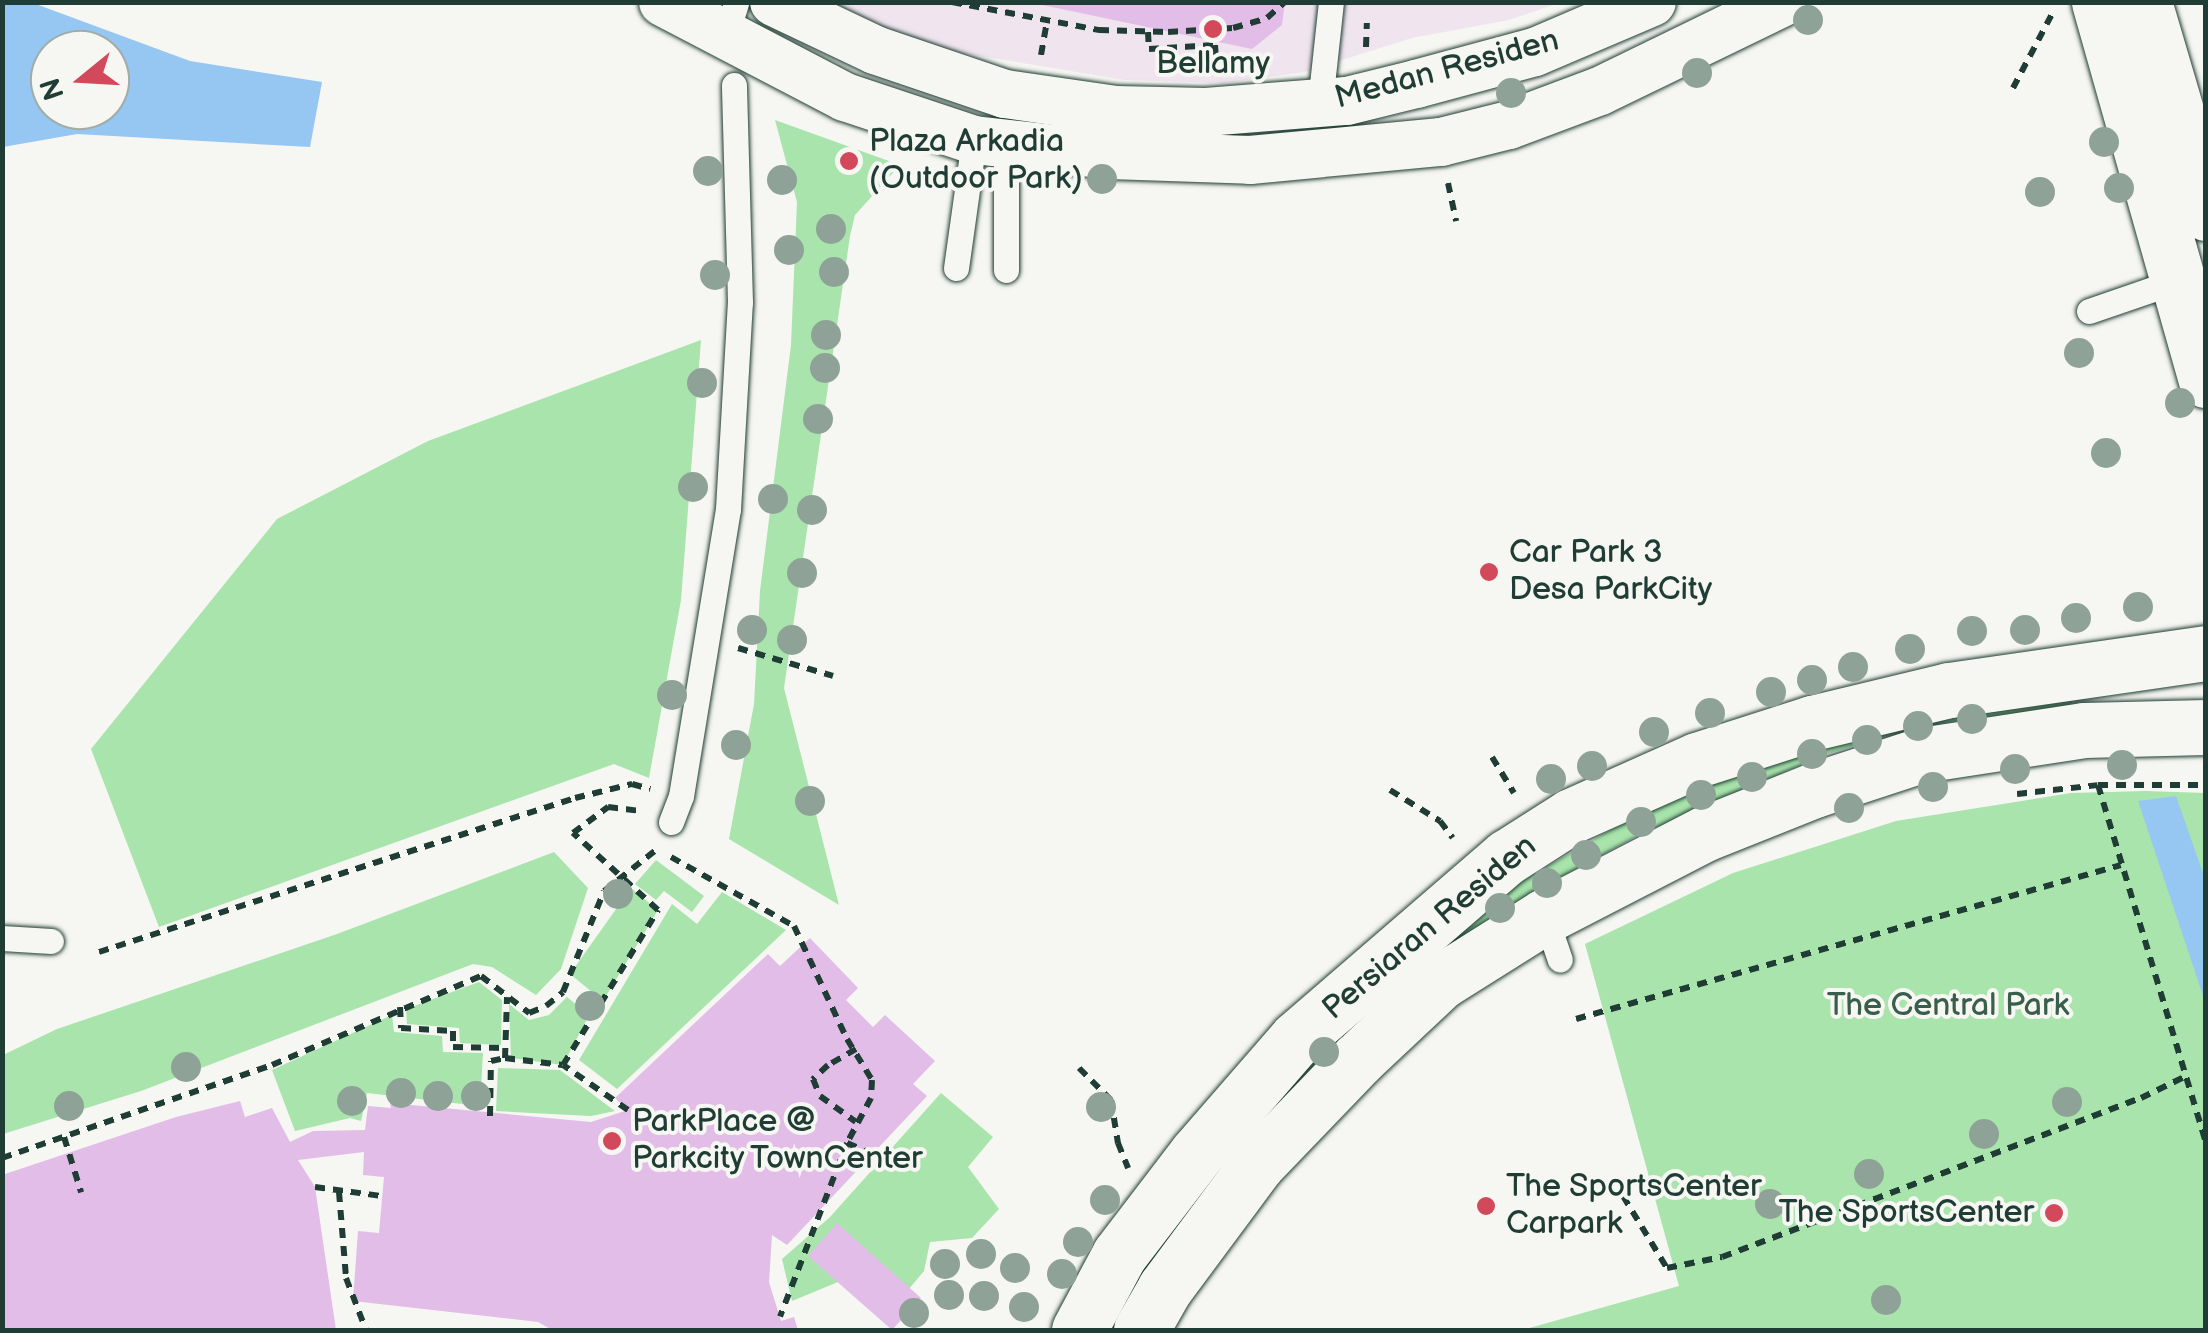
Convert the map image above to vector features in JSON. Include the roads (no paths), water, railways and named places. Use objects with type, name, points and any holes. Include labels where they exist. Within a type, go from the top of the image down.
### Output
[{"type":"street","name":"Medan Residen","points":[[663,2],[731,20],[845,98],[990,143],[1250,160],[1440,142],[1508,125],[1600,91],[1783,2]]},
{"type":"street","name":"Medan Residen","points":[[774,2],[875,50],[1005,94],[1116,110],[1206,112],[1320,104],[1399,88],[1535,52],[1652,2]]},
{"type":"street","points":[[2099,2],[2206,380]]},
{"type":"street","points":[[2144,2],[2206,213]]},
{"type":"street","name":"Persiaran Residen","points":[[1079,1330],[1119,1256],[1197,1153],[1297,1038],[1507,857],[1571,816],[1698,760],[1812,723],[1949,690],[2206,653]]},
{"type":"street","name":"Persiaran Residen","points":[[1141,1330],[1165,1288],[1258,1164],[1356,1060],[1440,982],[1553,938],[1704,834],[1814,790],[1921,755],[2084,730],[2206,727]]},
{"type":"lane","points":[[1320,104],[1330,2]]},
{"type":"lane","points":[[675,811],[728,509],[738,373],[740,236],[734,85]]},
{"type":"lane","points":[[956,268],[1005,94]]},
{"type":"lane","points":[[990,143],[1006,270]]},
{"type":"lane","points":[[2089,311],[2179,280]]},
{"type":"lane","points":[[2,938],[50,940]]},
{"type":"water","points":[[3,2],[33,3],[106,30],[30,30],[30,130],[130,130],[130,39],[190,61],[322,82],[310,147],[77,134],[3,147]]},
{"type":"water","points":[[2176,796],[2205,879],[2205,1002],[2138,801]]},
{"type":"place","name":"Bellamy","points":[[1213,29]]},
{"type":"place","name":"Plaza Arkadia (Outdoor Park)","points":[[849,161]]},
{"type":"place","name":"Car Park 3 Desa ParkCity","points":[[1489,572]]},
{"type":"place","name":"ParkPlace @ Parkcity TownCenter","points":[[612,1141]]},
{"type":"place","name":"The SportsCenter Carpark","points":[[1486,1206]]},
{"type":"place","name":"The SportsCenter","points":[[2054,1213]]},
{"type":"park label","name":"The Central Park","points":[[1948,1006]]}]
